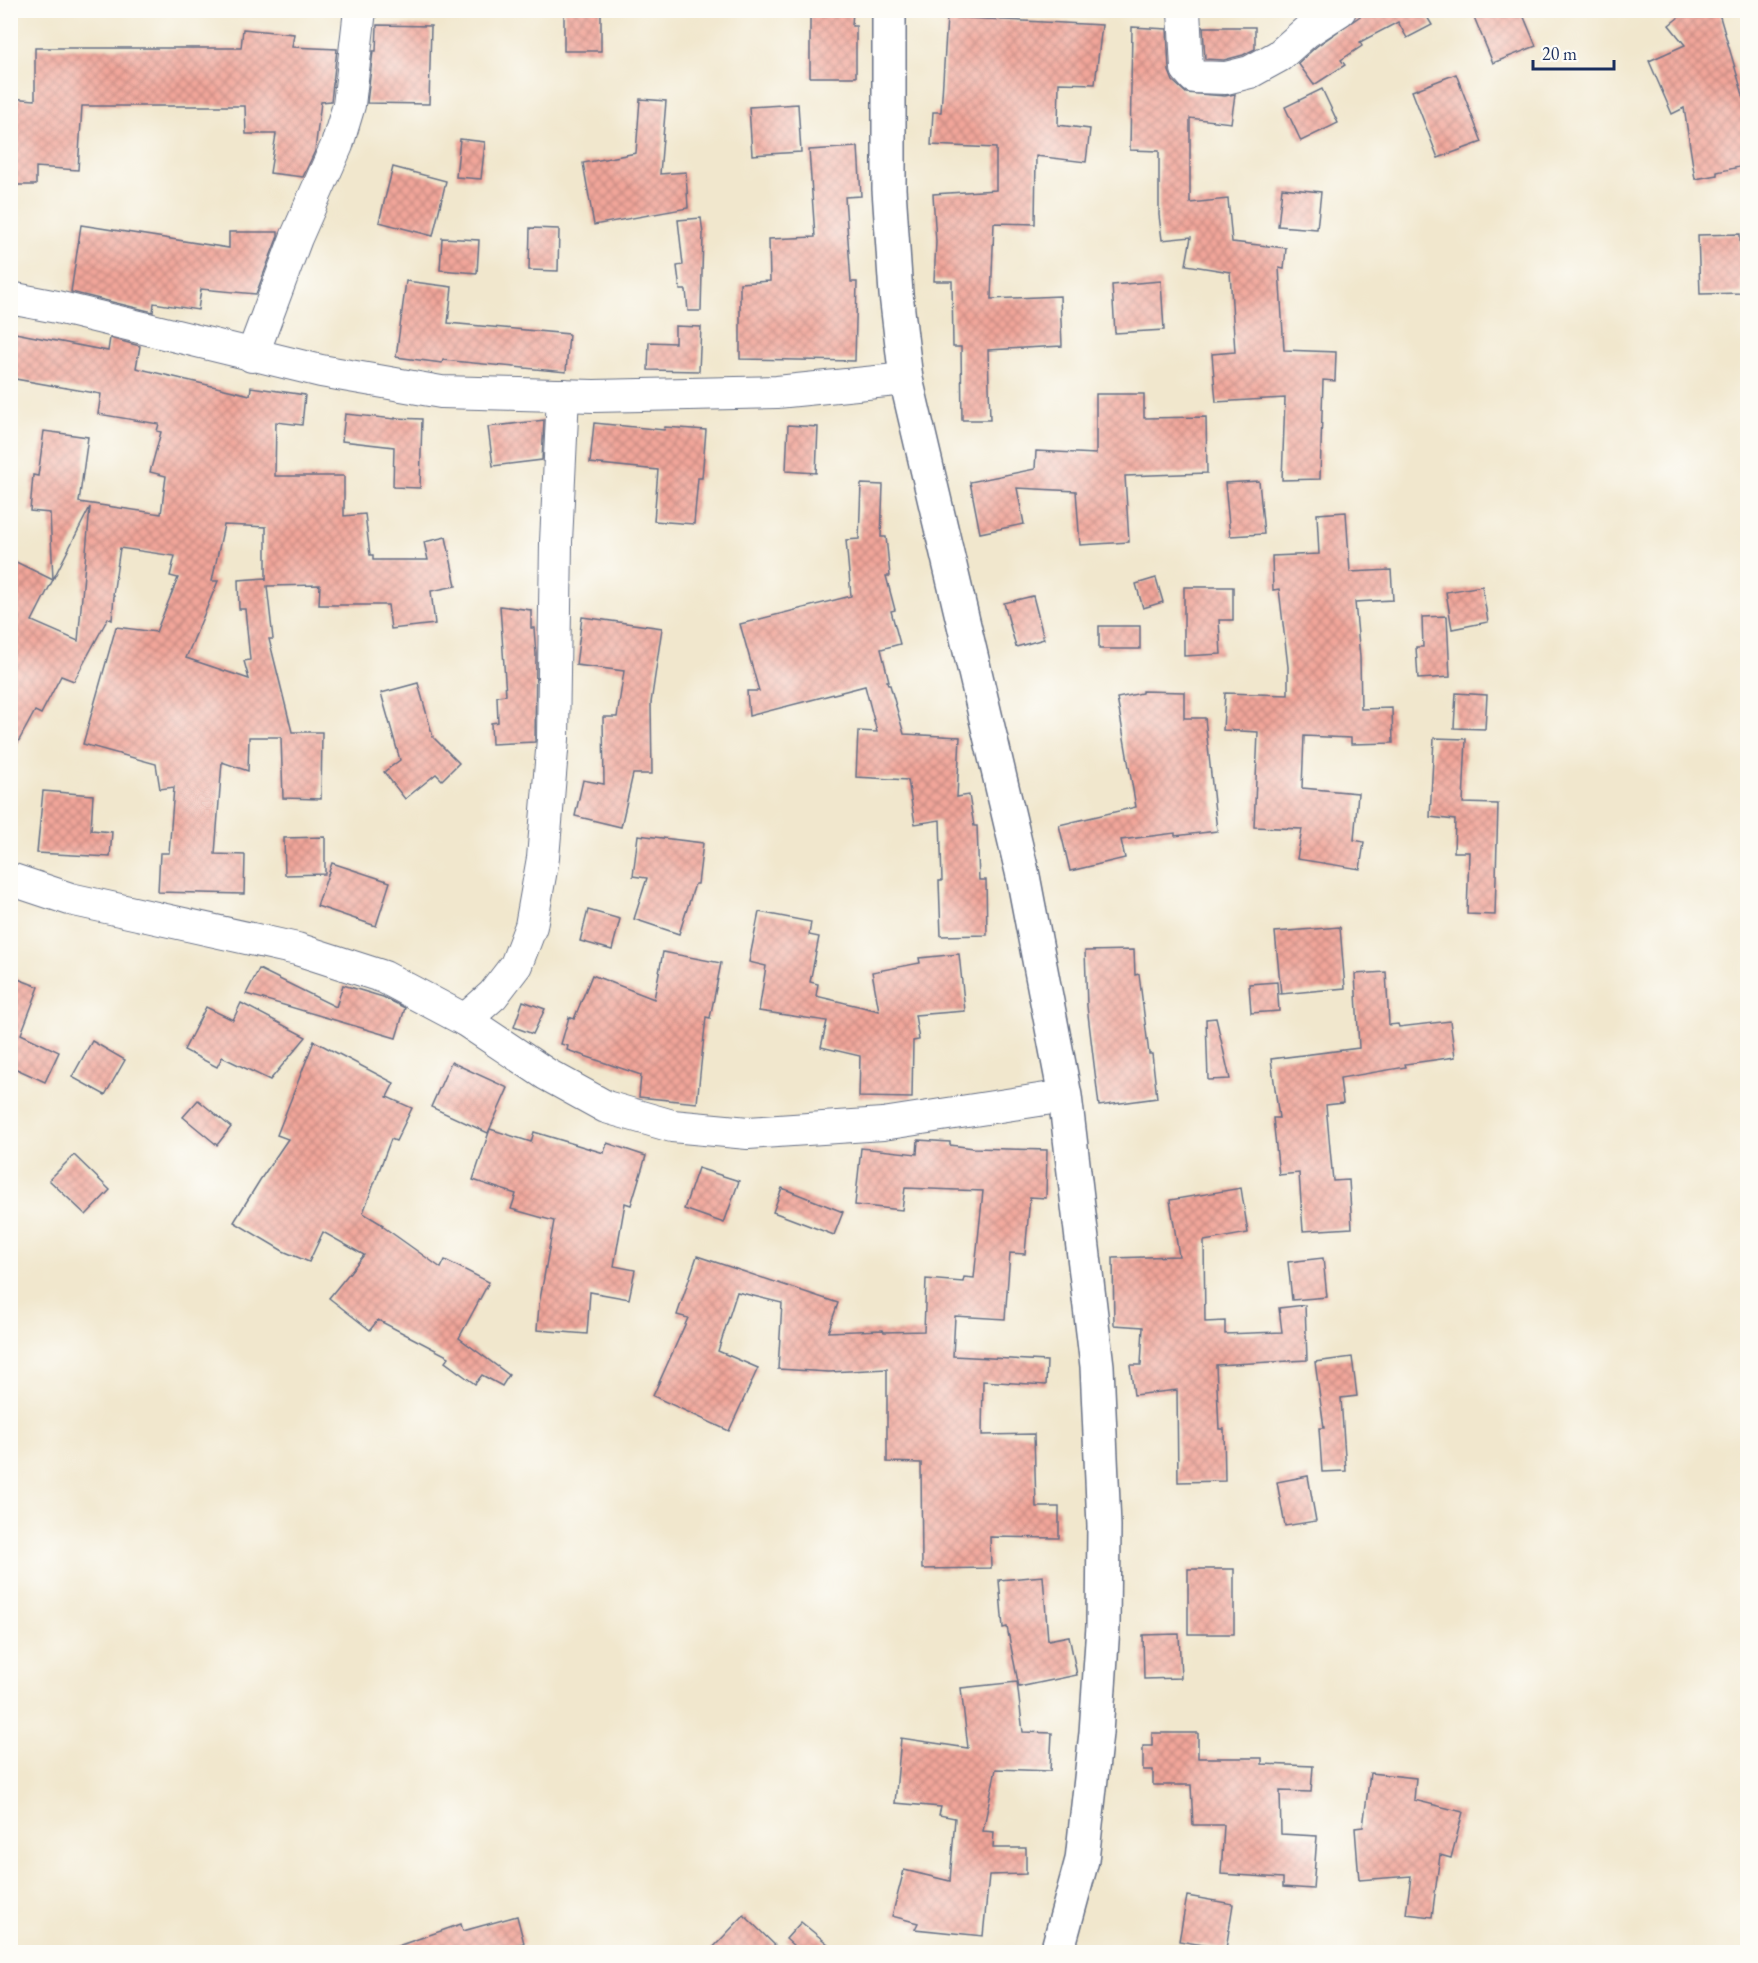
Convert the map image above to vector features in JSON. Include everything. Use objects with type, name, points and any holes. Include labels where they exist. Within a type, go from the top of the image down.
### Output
[{"type":"street","points":[[252,356],[296,238],[337,145],[349,105],[360,10]]},
{"type":"street","points":[[889,10],[889,189],[896,294],[906,379],[1023,876],[1065,1096],[1097,1366],[1104,1526],[1103,1626],[1096,1733],[1082,1860],[1057,1953]]},
{"type":"street","points":[[1184,10],[1187,69],[1194,77],[1226,78],[1250,72],[1279,56],[1306,32],[1340,10]]},
{"type":"street","points":[[10,298],[57,307],[252,356],[321,371],[441,392],[563,396],[777,392],[906,379]]},
{"type":"street","points":[[465,1020],[493,995],[516,965],[531,926],[543,858],[553,738],[556,542],[563,396]]},
{"type":"street","points":[[10,879],[70,899],[297,949],[384,977],[465,1020],[546,1074],[606,1107],[672,1126],[748,1133],[883,1124],[1065,1096]]},
{"type":"building","points":[[564,10],[601,10],[601,51],[564,51]]},
{"type":"building","points":[[810,10],[853,10],[852,26],[856,26],[856,77],[810,77]]},
{"type":"building","points":[[1369,10],[1423,10],[1432,25],[1407,38],[1398,22],[1360,42],[1362,46],[1341,60],[1345,65],[1314,85],[1298,63],[1317,46]]},
{"type":"building","points":[[1490,10],[1521,10],[1536,46],[1493,63],[1474,17]]},
{"type":"building","points":[[1688,10],[1718,10],[1748,112],[1748,165],[1695,179],[1684,108],[1672,114],[1649,61],[1685,45],[1669,25]]},
{"type":"building","points":[[947,17],[1102,25],[1095,84],[1059,83],[1058,125],[1090,129],[1086,162],[1036,156],[1035,224],[994,223],[991,299],[1060,296],[1062,346],[988,350],[990,420],[962,420],[961,347],[953,347],[952,281],[934,281],[936,242],[933,194],[996,190],[996,148],[931,145],[933,112],[941,112]]},
{"type":"building","points":[[377,25],[431,26],[429,104],[367,103],[373,51],[376,51]]},
{"type":"building","points":[[1132,27],[1167,29],[1169,71],[1173,81],[1186,93],[1225,96],[1235,94],[1231,123],[1190,118],[1190,203],[1228,199],[1232,242],[1286,248],[1284,269],[1279,268],[1284,350],[1336,352],[1335,381],[1323,380],[1320,479],[1282,480],[1285,398],[1216,402],[1212,354],[1235,352],[1230,272],[1186,265],[1191,237],[1162,240],[1159,215],[1159,151],[1130,150]]},
{"type":"building","points":[[1203,27],[1255,27],[1255,49],[1224,60],[1205,59]]},
{"type":"building","points":[[243,29],[294,34],[292,47],[337,49],[331,101],[321,102],[315,151],[303,177],[270,173],[276,134],[246,134],[245,106],[82,106],[78,170],[36,167],[36,185],[10,185],[10,98],[35,100],[35,48],[241,48]]},
{"type":"building","points":[[1456,74],[1482,142],[1438,158],[1412,91]]},
{"type":"building","points":[[1322,89],[1338,123],[1301,141],[1285,107]]},
{"type":"building","points":[[640,99],[666,101],[660,174],[686,172],[688,208],[594,225],[583,163],[636,153]]},
{"type":"building","points":[[798,104],[801,152],[752,155],[749,107]]},
{"type":"building","points":[[460,139],[485,142],[481,179],[456,177]]},
{"type":"building","points":[[858,147],[861,196],[845,197],[851,282],[857,282],[855,361],[740,359],[740,283],[770,281],[769,239],[815,237],[809,150]]},
{"type":"building","points":[[393,167],[446,181],[433,236],[379,222]]},
{"type":"building","points":[[1282,188],[1321,192],[1317,229],[1278,226]]},
{"type":"building","points":[[701,218],[703,234],[701,311],[688,311],[686,290],[680,290],[677,266],[683,265],[678,220]]},
{"type":"building","points":[[81,225],[229,248],[229,232],[278,232],[278,236],[256,294],[201,289],[198,310],[154,303],[153,312],[71,292]]},
{"type":"building","points":[[530,228],[559,229],[558,271],[529,270]]},
{"type":"building","points":[[1740,234],[1742,293],[1700,294],[1698,235]]},
{"type":"building","points":[[442,238],[479,240],[477,273],[440,270]]},
{"type":"building","points":[[406,281],[452,287],[448,323],[569,334],[566,372],[443,360],[442,363],[396,357]]},
{"type":"building","points":[[1161,281],[1164,330],[1115,333],[1112,285]]},
{"type":"building","points":[[675,326],[701,327],[699,371],[648,370],[649,342],[675,343]]},
{"type":"building","points":[[10,332],[108,351],[110,338],[140,346],[136,368],[250,395],[251,387],[305,395],[302,425],[276,422],[275,476],[344,476],[344,516],[365,514],[370,555],[373,555],[373,560],[428,560],[424,542],[446,537],[456,586],[431,591],[435,624],[391,629],[388,605],[319,605],[320,585],[267,586],[273,639],[269,639],[292,732],[322,732],[321,799],[283,798],[281,737],[249,737],[248,771],[222,762],[215,854],[245,855],[244,894],[158,892],[160,853],[169,853],[174,787],[160,789],[156,764],[83,744],[116,627],[156,632],[178,578],[170,576],[175,556],[120,548],[112,620],[108,618],[74,681],[61,676],[41,714],[35,711],[10,757],[10,559],[53,580],[50,513],[30,511],[33,475],[38,476],[44,431],[88,437],[79,502],[161,514],[166,476],[150,472],[161,432],[157,431],[159,424],[98,414],[101,394],[10,378]],"holes":[[[90,507],[78,641],[32,621]],[[224,525],[266,527],[266,578],[238,580],[239,609],[245,609],[250,660],[244,661],[249,679],[186,658],[218,581],[212,581]]]},
{"type":"building","points":[[1096,394],[1144,394],[1144,418],[1206,417],[1207,473],[1125,476],[1129,542],[1080,545],[1076,491],[1017,488],[1024,524],[980,533],[970,482],[1035,469],[1036,451],[1096,454]]},
{"type":"building","points":[[345,414],[422,419],[420,488],[393,487],[394,447],[342,441]]},
{"type":"building","points":[[544,420],[542,460],[493,466],[488,427]]},
{"type":"building","points":[[594,423],[664,430],[665,427],[706,430],[702,478],[698,478],[694,524],[654,521],[658,470],[590,463]]},
{"type":"building","points":[[788,425],[818,427],[816,473],[786,471]]},
{"type":"building","points":[[1259,481],[1264,534],[1230,536],[1225,483]]},
{"type":"building","points":[[861,484],[883,485],[881,537],[886,537],[890,576],[886,576],[895,610],[891,611],[900,644],[881,649],[888,685],[890,685],[904,734],[960,737],[957,797],[969,795],[974,826],[977,826],[979,880],[986,880],[987,935],[941,936],[940,820],[915,824],[908,780],[856,777],[858,731],[877,732],[865,686],[749,716],[747,691],[759,691],[740,624],[851,596],[846,540],[859,539]]},
{"type":"building","points":[[1346,512],[1350,572],[1391,570],[1393,600],[1355,602],[1360,657],[1361,709],[1392,708],[1393,743],[1351,744],[1351,738],[1304,736],[1302,788],[1358,793],[1354,840],[1364,842],[1360,869],[1297,859],[1302,829],[1254,827],[1258,732],[1223,730],[1225,693],[1288,695],[1288,667],[1279,589],[1273,590],[1272,556],[1319,554],[1317,514]]},
{"type":"building","points":[[1156,578],[1163,602],[1143,608],[1136,584]]},
{"type":"building","points":[[1482,586],[1488,622],[1452,629],[1446,592]]},
{"type":"building","points":[[1184,587],[1233,587],[1233,620],[1219,620],[1221,654],[1184,656]]},
{"type":"building","points":[[1033,596],[1044,639],[1016,647],[1004,603]]},
{"type":"building","points":[[500,606],[531,610],[531,628],[534,628],[536,654],[535,742],[492,744],[491,723],[498,722],[497,696],[506,695]]},
{"type":"building","points":[[1447,616],[1450,677],[1418,679],[1416,647],[1423,647],[1422,617]]},
{"type":"building","points":[[582,617],[662,628],[651,703],[652,774],[633,774],[621,827],[575,816],[583,780],[604,784],[603,717],[617,717],[624,671],[576,665]]},
{"type":"building","points":[[1099,626],[1140,626],[1140,649],[1099,649]]},
{"type":"building","points":[[418,683],[433,737],[459,763],[442,780],[436,774],[405,799],[384,772],[400,760],[381,693]]},
{"type":"building","points":[[1142,691],[1184,692],[1184,718],[1205,718],[1217,831],[1175,836],[1175,833],[1121,840],[1125,858],[1070,871],[1059,825],[1136,807],[1117,698],[1142,693]]},
{"type":"building","points":[[1456,693],[1487,695],[1485,729],[1454,728]]},
{"type":"building","points":[[1434,738],[1466,739],[1463,803],[1498,804],[1495,915],[1467,914],[1469,852],[1454,852],[1455,820],[1430,817]]},
{"type":"building","points":[[43,791],[93,795],[91,830],[112,832],[110,857],[37,853]]},
{"type":"building","points":[[638,835],[703,843],[698,884],[695,884],[679,934],[634,919],[647,878],[633,876]]},
{"type":"building","points":[[325,837],[325,874],[285,875],[284,838]]},
{"type":"building","points":[[332,863],[390,882],[376,926],[317,906]]},
{"type":"building","points":[[588,910],[620,919],[612,950],[580,941]]},
{"type":"building","points":[[759,912],[811,922],[809,935],[819,937],[810,982],[818,984],[816,996],[879,1011],[872,972],[920,963],[919,958],[959,954],[965,1011],[915,1015],[919,1040],[913,1041],[912,1098],[859,1097],[860,1056],[821,1047],[827,1021],[759,1011],[766,966],[749,962]]},
{"type":"building","points":[[1340,927],[1345,988],[1281,994],[1275,932]]},
{"type":"building","points":[[1134,950],[1135,975],[1139,974],[1157,1098],[1099,1106],[1087,1006],[1085,951]]},
{"type":"building","points":[[663,952],[721,963],[710,1018],[706,1017],[697,1103],[639,1097],[641,1075],[567,1050],[568,1046],[561,1044],[569,1017],[574,1019],[592,975],[654,999]]},
{"type":"building","points":[[259,969],[336,1007],[343,985],[383,997],[405,1008],[396,1038],[246,994]]},
{"type":"building","points":[[1386,972],[1389,1025],[1398,1024],[1399,1027],[1450,1021],[1455,1057],[1405,1064],[1406,1067],[1340,1078],[1343,1103],[1326,1105],[1333,1181],[1349,1180],[1352,1228],[1303,1231],[1299,1173],[1279,1175],[1273,1118],[1279,1118],[1271,1059],[1359,1048],[1355,974]]},
{"type":"building","points":[[10,976],[39,987],[21,1034],[59,1052],[45,1082],[10,1066]]},
{"type":"building","points":[[1277,982],[1279,1011],[1251,1013],[1249,984]]},
{"type":"building","points":[[523,1001],[545,1009],[533,1034],[514,1027]]},
{"type":"building","points":[[241,1003],[306,1037],[270,1080],[222,1057],[217,1067],[184,1050],[206,1007],[233,1020]]},
{"type":"building","points":[[1216,1018],[1230,1079],[1208,1080],[1206,1019]]},
{"type":"building","points":[[92,1041],[125,1060],[105,1095],[72,1077]]},
{"type":"building","points":[[314,1041],[394,1083],[387,1097],[412,1108],[396,1141],[391,1139],[363,1213],[441,1268],[445,1260],[489,1282],[459,1338],[509,1375],[502,1386],[482,1375],[475,1384],[445,1362],[449,1357],[378,1320],[370,1330],[329,1298],[364,1255],[323,1232],[309,1262],[283,1251],[234,1222],[288,1139],[277,1135]]},
{"type":"building","points":[[451,1062],[508,1088],[488,1133],[431,1107]]},
{"type":"building","points":[[198,1100],[231,1127],[217,1145],[183,1117]]},
{"type":"building","points":[[490,1129],[531,1142],[534,1132],[604,1153],[607,1143],[646,1156],[631,1205],[625,1203],[614,1266],[635,1270],[629,1299],[590,1292],[587,1334],[537,1330],[539,1305],[554,1221],[511,1209],[516,1194],[473,1180]]},
{"type":"building","points":[[918,1140],[950,1142],[950,1145],[974,1148],[1047,1150],[1046,1198],[1030,1197],[1025,1254],[1010,1253],[1005,1319],[955,1316],[953,1356],[1047,1361],[1046,1385],[983,1381],[982,1435],[1034,1434],[1036,1507],[1059,1507],[1059,1538],[990,1537],[991,1568],[922,1569],[921,1463],[887,1462],[887,1369],[829,1372],[778,1369],[782,1303],[737,1292],[718,1351],[758,1368],[729,1431],[653,1396],[688,1318],[677,1315],[697,1256],[838,1303],[828,1332],[924,1331],[926,1279],[963,1282],[964,1277],[974,1278],[983,1191],[905,1188],[902,1210],[855,1205],[861,1148],[917,1154]]},
{"type":"building","points":[[74,1155],[110,1190],[86,1215],[49,1180]]},
{"type":"building","points":[[698,1168],[739,1181],[724,1223],[684,1209]]},
{"type":"building","points":[[782,1188],[843,1212],[834,1235],[773,1212]]},
{"type":"building","points":[[1241,1188],[1248,1233],[1204,1241],[1205,1322],[1225,1321],[1225,1334],[1282,1332],[1279,1308],[1305,1305],[1307,1360],[1216,1365],[1219,1429],[1224,1429],[1225,1481],[1178,1482],[1177,1390],[1134,1395],[1130,1365],[1141,1365],[1143,1327],[1114,1325],[1113,1258],[1179,1256],[1170,1200]]},
{"type":"building","points":[[1323,1258],[1327,1297],[1292,1300],[1288,1262]]},
{"type":"building","points":[[1352,1357],[1357,1396],[1341,1398],[1346,1471],[1322,1472],[1319,1428],[1324,1428],[1315,1362]]},
{"type":"building","points":[[1308,1476],[1316,1521],[1285,1526],[1277,1482]]},
{"type":"building","points":[[1188,1569],[1234,1569],[1234,1634],[1188,1634]]},
{"type":"building","points":[[1043,1576],[1048,1640],[1069,1636],[1077,1675],[1019,1687],[1007,1627],[1003,1628],[999,1580]]},
{"type":"building","points":[[1179,1634],[1181,1678],[1144,1679],[1143,1635]]},
{"type":"building","points":[[1017,1682],[1023,1732],[1052,1733],[1050,1771],[996,1769],[983,1831],[994,1832],[993,1848],[1026,1848],[1026,1874],[989,1875],[983,1936],[915,1929],[918,1923],[892,1916],[904,1870],[950,1881],[955,1818],[939,1815],[941,1807],[895,1803],[901,1738],[968,1748],[961,1688]]},
{"type":"building","points":[[1152,1733],[1198,1733],[1198,1758],[1262,1758],[1262,1764],[1313,1766],[1311,1792],[1280,1791],[1281,1834],[1317,1836],[1313,1889],[1283,1887],[1283,1878],[1221,1874],[1224,1825],[1193,1825],[1191,1785],[1153,1785],[1153,1770],[1143,1770],[1143,1746],[1152,1746]]},
{"type":"building","points":[[1370,1773],[1416,1778],[1414,1800],[1463,1812],[1451,1858],[1440,1855],[1432,1917],[1406,1914],[1411,1876],[1359,1880],[1355,1828],[1363,1827]]},
{"type":"building","points":[[1187,1896],[1233,1904],[1226,1949],[1179,1941]]},
{"type":"building","points":[[744,1915],[783,1953],[708,1953]]},
{"type":"building","points":[[517,1916],[524,1943],[490,1953],[390,1953],[389,1949],[461,1924],[463,1931]]},
{"type":"building","points":[[801,1922],[839,1953],[802,1953],[786,1939]]}]
